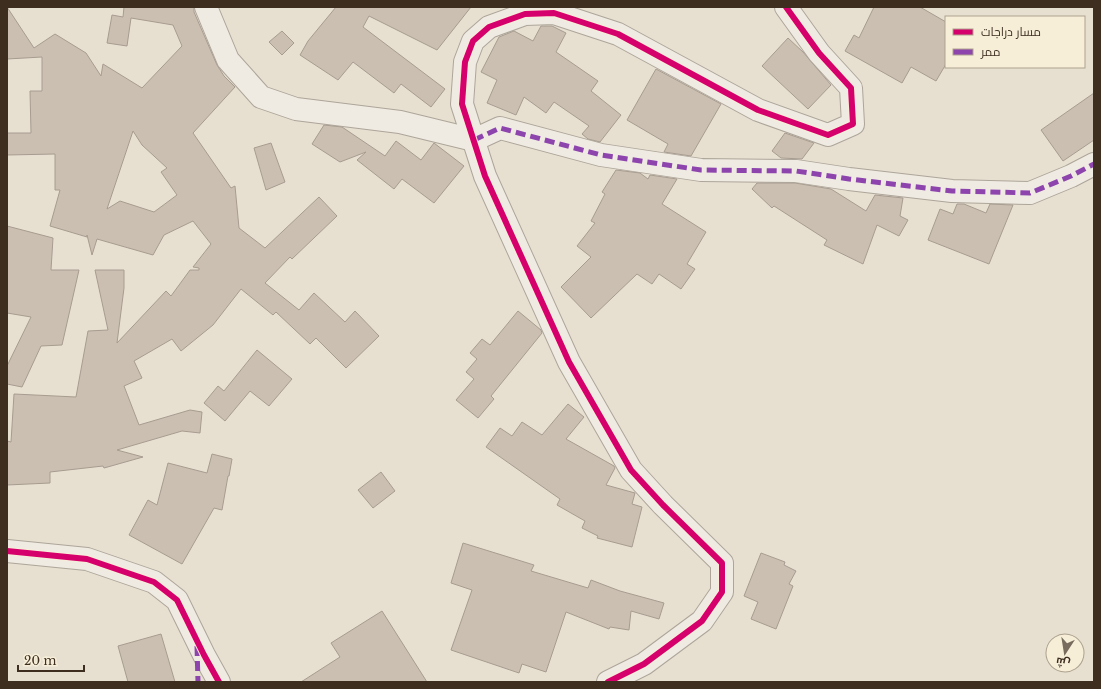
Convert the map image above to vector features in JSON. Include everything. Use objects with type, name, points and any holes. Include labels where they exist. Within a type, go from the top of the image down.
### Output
[{"type":"street","points":[[206,7],[228,60],[261,97],[296,109],[400,122],[474,140],[500,128],[601,155],[701,170],[796,171],[952,191],[1030,193],[1071,176],[1094,164]]},
{"type":"street","points":[[608,682],[644,664],[702,621],[722,592],[722,563],[631,470],[569,362],[485,176],[462,104],[465,62],[473,41],[489,27],[525,14],[554,13],[618,34],[758,110],[828,135],[852,124],[851,88],[819,53],[786,7]]},
{"type":"street","points":[[7,551],[88,559],[154,582],[177,600],[219,682]]},
{"type":"building","points":[[7,7],[34,48],[55,34],[86,53],[101,76],[103,64],[142,88],[182,46],[173,25],[131,18],[127,46],[107,43],[112,15],[123,17],[124,7],[194,7],[194,12],[217,65],[224,76],[235,87],[193,133],[231,188],[235,186],[239,228],[265,248],[319,197],[337,216],[292,259],[290,257],[265,283],[299,310],[314,293],[345,322],[355,311],[379,336],[346,368],[316,338],[310,344],[276,312],[273,315],[241,289],[213,325],[181,351],[172,339],[134,361],[142,378],[124,386],[139,425],[190,410],[202,412],[200,433],[182,431],[117,450],[143,457],[104,468],[103,466],[50,472],[50,483],[7,485],[7,441],[11,442],[14,394],[76,397],[88,331],[108,330],[95,270],[124,270],[124,288],[117,343],[166,291],[171,296],[190,270],[199,270],[199,268],[193,267],[211,244],[193,221],[164,235],[153,255],[97,239],[92,255],[87,235],[87,237],[50,226],[60,190],[55,190],[55,154],[7,155],[7,133],[31,133],[30,91],[42,91],[42,57],[7,59]],"holes":[[[133,131],[142,145],[167,168],[161,172],[177,195],[154,212],[120,201],[107,209]]]},
{"type":"building","points":[[336,7],[471,7],[437,50],[369,16],[363,27],[445,89],[431,107],[401,84],[394,93],[353,62],[338,80],[300,55],[308,41]]},
{"type":"building","points":[[874,7],[920,7],[945,21],[945,66],[936,81],[911,67],[902,83],[845,51],[854,35],[859,38]]},
{"type":"building","points":[[541,26],[552,26],[566,33],[556,52],[598,81],[591,91],[621,115],[600,142],[588,139],[582,134],[589,126],[554,102],[546,113],[524,97],[516,115],[487,103],[497,80],[481,72],[499,37],[514,31],[533,41]]},
{"type":"building","points":[[282,31],[294,43],[282,55],[269,42]]},
{"type":"building","points":[[788,38],[803,52],[831,85],[808,109],[762,66]]},
{"type":"building","points":[[656,69],[721,104],[691,156],[664,152],[668,144],[627,120]]},
{"type":"building","points":[[1094,93],[1094,140],[1063,161],[1041,130]]},
{"type":"building","points":[[324,125],[342,127],[385,156],[396,141],[421,160],[434,143],[464,166],[434,203],[402,179],[394,189],[357,160],[366,152],[340,162],[312,144]]},
{"type":"building","points":[[785,133],[814,143],[802,159],[781,158],[772,151]]},
{"type":"building","points":[[271,143],[285,182],[266,190],[254,148]]},
{"type":"building","points":[[616,170],[640,173],[648,179],[650,175],[677,179],[662,204],[706,232],[687,264],[695,269],[681,289],[659,274],[652,284],[637,274],[591,318],[561,287],[591,257],[577,246],[595,223],[591,221],[605,194],[602,192]]},
{"type":"building","points":[[757,183],[795,183],[831,189],[866,211],[875,195],[903,198],[900,216],[908,220],[899,236],[877,225],[863,264],[824,245],[827,240],[774,206],[772,208],[752,189]]},
{"type":"building","points":[[957,204],[964,204],[986,213],[990,204],[1013,205],[989,264],[928,240],[940,209],[953,214]]},
{"type":"building","points":[[7,226],[53,238],[51,270],[79,270],[62,345],[41,346],[22,387],[7,384],[7,366],[31,317],[7,313]]},
{"type":"building","points":[[518,311],[541,330],[542,333],[491,396],[494,399],[478,418],[456,400],[474,379],[466,372],[477,359],[470,353],[482,339],[490,345]]},
{"type":"building","points":[[257,350],[292,379],[269,406],[250,391],[225,421],[204,403],[218,386],[224,391]]},
{"type":"building","points":[[568,404],[584,417],[566,439],[614,466],[615,468],[606,485],[635,493],[632,504],[642,507],[632,547],[597,538],[598,536],[582,528],[585,521],[557,505],[560,499],[486,447],[500,428],[512,436],[522,422],[542,435]]},
{"type":"building","points":[[212,454],[232,459],[222,510],[214,508],[182,564],[129,535],[148,500],[157,505],[168,463],[207,473]]},
{"type":"building","points":[[381,472],[395,491],[373,508],[358,490]]},
{"type":"building","points":[[463,543],[534,565],[531,571],[588,588],[591,580],[620,591],[664,603],[659,619],[631,611],[629,630],[610,627],[609,629],[566,612],[546,672],[522,664],[519,673],[451,650],[472,590],[451,583]]},
{"type":"building","points":[[761,553],[785,562],[784,565],[796,571],[789,584],[793,586],[776,629],[751,619],[758,602],[744,596]]},
{"type":"building","points":[[382,611],[427,682],[301,682],[340,657],[331,643]]},
{"type":"building","points":[[161,634],[175,682],[128,682],[118,646]]},
{"type":"marked path","points":[[474,140],[500,128],[601,155],[701,170],[796,171],[952,191],[1030,193],[1071,176],[1094,164]]},
{"type":"marked path","points":[[197,646],[198,682]]},
{"type":"cycle path","points":[[608,682],[644,664],[702,621],[722,592],[722,563],[663,505],[631,470],[569,362],[485,176],[462,104],[465,62],[473,41],[489,27],[525,14],[554,13],[618,34],[758,110],[828,135],[853,124],[851,88],[819,53],[786,7]]},
{"type":"cycle path","points":[[7,551],[87,559],[154,582],[177,600],[219,682]]}]
